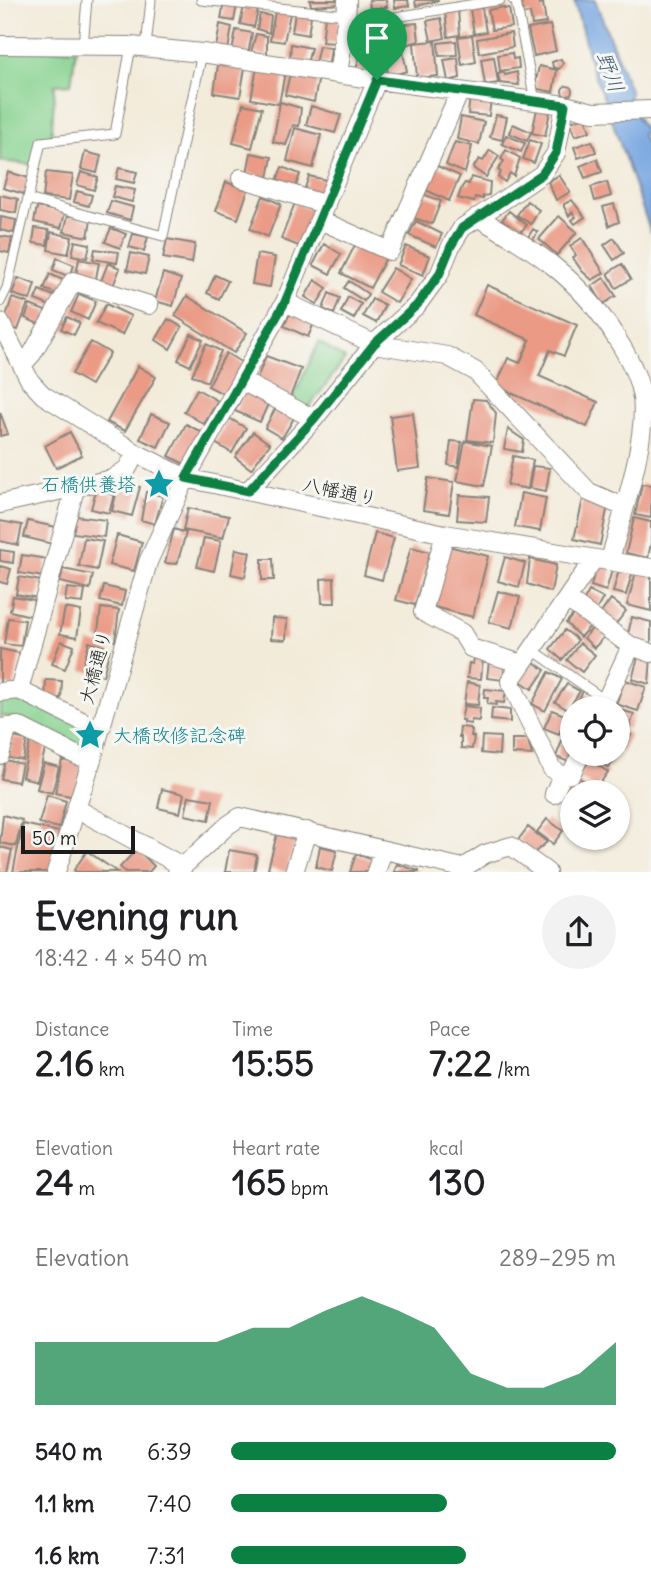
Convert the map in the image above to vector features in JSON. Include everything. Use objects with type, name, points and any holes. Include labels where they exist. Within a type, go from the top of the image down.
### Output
[{"type":"street","points":[[338,74],[347,12]]},
{"type":"street","points":[[0,45],[138,47],[202,53],[565,105],[593,113],[651,110]]},
{"type":"street","name":"大橋通り","points":[[56,872],[92,759],[148,562],[186,478],[285,302],[377,80]]},
{"type":"street","points":[[241,178],[323,212],[390,251],[460,91]]},
{"type":"street","points":[[248,491],[314,419],[374,344],[417,305],[439,275],[462,228],[542,174],[556,153],[565,105]]},
{"type":"street","points":[[477,217],[552,263],[580,289],[622,347],[635,373],[642,398],[641,437],[624,507],[602,560],[567,599],[510,681],[552,769],[562,775],[571,774],[575,766]]},
{"type":"street","points":[[23,364],[32,354],[73,281],[149,304]]},
{"type":"street","points":[[285,302],[374,344],[446,356],[475,371],[589,492],[624,507]]},
{"type":"street","name":"八幡通り","points":[[0,322],[30,381],[43,395],[136,453],[186,478],[331,512],[651,568]]},
{"type":"street","points":[[242,381],[314,419]]},
{"type":"street","points":[[0,504],[112,479],[127,469],[136,453]]},
{"type":"street","points":[[19,690],[75,489]]},
{"type":"street","points":[[445,534],[423,612],[462,633],[471,648],[527,657]]},
{"type":"street","points":[[567,599],[631,646],[651,653]]},
{"type":"street","points":[[608,696],[631,646]]},
{"type":"street","points":[[0,692],[19,690],[100,730]]},
{"type":"street","points":[[0,755],[4,727],[18,726],[78,756],[92,759]]},
{"type":"street","points":[[554,794],[562,775]]},
{"type":"street","points":[[77,808],[179,869],[240,817],[463,870],[485,854],[511,846],[547,872]]},
{"type":"street","points":[[294,872],[307,831]]},
{"type":"street","points":[[376,872],[383,850]]},
{"type":"lane","points":[[83,46],[87,0]]},
{"type":"lane","points":[[0,302],[7,288],[41,142],[115,134],[151,0]]},
{"type":"lane","points":[[201,0],[347,12],[371,21],[500,0]]},
{"type":"lane","points":[[513,0],[516,2],[535,101]]},
{"type":"lane","points":[[28,199],[163,236],[202,53]]},
{"type":"lane","points":[[527,657],[590,696]]},
{"type":"green space","points":[[76,49],[71,84],[55,85],[51,141],[41,143],[35,165],[0,161],[0,50]]},
{"type":"green space","points":[[319,342],[345,359],[307,410],[291,402]]},
{"type":"green space","points":[[9,692],[97,723],[88,752],[42,729],[6,716],[0,717],[0,695]]},
{"type":"water","name":"野川","points":[[574,0],[595,0],[630,90],[629,104],[645,130],[642,135],[651,154],[651,233],[592,69]]},
{"type":"building","points":[[310,0],[340,0],[340,4],[311,6]]},
{"type":"building","points":[[369,0],[386,0],[387,7],[370,9]]},
{"type":"building","points":[[394,0],[408,0],[409,6],[395,8]]},
{"type":"building","points":[[415,0],[438,0],[438,1],[416,6]]},
{"type":"building","points":[[521,0],[538,0],[539,4],[543,3],[546,23],[532,25],[530,13],[523,14]]},
{"type":"building","points":[[224,2],[237,5],[234,21],[221,19]]},
{"type":"building","points":[[244,6],[258,10],[254,27],[240,24]]},
{"type":"building","points":[[482,8],[486,32],[474,34],[470,9]]},
{"type":"building","points":[[509,8],[512,27],[492,30],[488,10]]},
{"type":"building","points":[[275,11],[290,14],[284,42],[270,40]]},
{"type":"building","points":[[445,11],[458,11],[460,35],[448,37]]},
{"type":"building","points":[[295,13],[311,16],[308,35],[292,32]]},
{"type":"building","points":[[260,14],[271,16],[269,33],[257,29]]},
{"type":"building","points":[[325,17],[339,18],[336,43],[322,42]]},
{"type":"building","points":[[441,18],[445,38],[431,41],[427,21]]},
{"type":"building","points":[[397,21],[399,39],[386,41],[383,23]]},
{"type":"building","points":[[417,23],[419,41],[406,45],[402,32],[406,32],[406,24]]},
{"type":"building","points":[[220,24],[232,27],[228,50],[216,48]]},
{"type":"building","points":[[550,25],[556,51],[534,56],[528,29]]},
{"type":"building","points":[[376,26],[378,42],[367,44],[365,28]]},
{"type":"building","points":[[352,29],[362,31],[359,50],[349,48]]},
{"type":"building","points":[[236,30],[252,33],[248,55],[232,52]]},
{"type":"building","points":[[511,33],[513,47],[479,53],[477,39]]},
{"type":"building","points":[[256,34],[267,36],[267,56],[251,52]]},
{"type":"building","points":[[472,35],[476,62],[462,65],[458,37]]},
{"type":"building","points":[[435,41],[438,76],[417,78],[414,43]]},
{"type":"building","points":[[456,41],[457,55],[439,56],[438,43]]},
{"type":"building","points":[[291,44],[311,48],[307,64],[290,59]]},
{"type":"building","points":[[401,44],[407,71],[389,76],[382,48]]},
{"type":"building","points":[[319,46],[331,48],[329,63],[315,63]]},
{"type":"building","points":[[360,53],[379,54],[375,76],[356,71]]},
{"type":"building","points":[[512,53],[513,59],[518,58],[519,68],[500,71],[498,55]]},
{"type":"building","points":[[494,57],[498,83],[485,85],[481,59]]},
{"type":"building","points":[[219,58],[246,62],[240,97],[214,93]]},
{"type":"building","points":[[458,58],[460,78],[448,81],[444,60]]},
{"type":"building","points":[[561,59],[563,64],[559,69],[553,67],[552,62]]},
{"type":"building","points":[[539,66],[557,70],[553,92],[535,86]]},
{"type":"building","points":[[257,67],[285,72],[279,104],[251,99]]},
{"type":"building","points":[[291,70],[319,76],[314,102],[285,95]]},
{"type":"building","points":[[504,72],[505,75],[517,72],[519,85],[500,83],[498,74]]},
{"type":"building","points":[[567,86],[571,87],[571,95],[567,96],[563,95],[562,91],[563,87]]},
{"type":"building","points":[[470,95],[491,98],[489,116],[468,114]]},
{"type":"building","points":[[280,102],[301,108],[299,126],[293,125],[286,145],[273,142]]},
{"type":"building","points":[[243,104],[262,108],[252,148],[233,143]]},
{"type":"building","points":[[311,106],[341,115],[335,133],[306,125]]},
{"type":"building","points":[[551,107],[545,136],[532,133],[537,109]]},
{"type":"building","points":[[496,115],[507,117],[502,140],[490,137]]},
{"type":"building","points":[[461,117],[484,122],[479,144],[457,139]]},
{"type":"building","points":[[585,117],[590,131],[575,136],[570,122]]},
{"type":"building","points":[[513,124],[531,132],[527,141],[509,133]]},
{"type":"building","points":[[295,128],[321,135],[313,168],[287,161]]},
{"type":"building","points":[[506,135],[525,143],[521,152],[502,144]]},
{"type":"building","points":[[530,140],[541,144],[534,163],[523,159]]},
{"type":"building","points":[[592,141],[596,152],[578,158],[574,147]]},
{"type":"building","points":[[455,142],[472,146],[465,173],[446,165]]},
{"type":"building","points":[[490,150],[499,156],[486,177],[473,168],[479,159],[483,161]]},
{"type":"building","points":[[506,150],[520,158],[514,176],[510,173],[505,182],[498,177],[501,172],[498,170],[504,161],[501,159]]},
{"type":"building","points":[[85,152],[101,156],[97,173],[81,169]]},
{"type":"building","points":[[251,153],[272,157],[268,178],[247,173]]},
{"type":"building","points":[[597,159],[602,172],[585,178],[580,166]]},
{"type":"building","points":[[435,165],[460,176],[449,201],[424,189]]},
{"type":"building","points":[[282,167],[300,174],[295,188],[277,181]]},
{"type":"building","points":[[119,168],[137,172],[134,183],[116,179]]},
{"type":"building","points":[[8,172],[29,178],[24,194],[3,188]]},
{"type":"building","points":[[46,172],[73,175],[69,200],[43,197]]},
{"type":"building","points":[[81,172],[98,177],[94,190],[77,185]]},
{"type":"building","points":[[559,175],[570,192],[556,200],[548,182]]},
{"type":"building","points":[[309,176],[326,180],[322,195],[304,191]]},
{"type":"building","points":[[471,177],[490,182],[489,195],[483,196],[483,199],[475,197],[474,202],[458,198],[462,187],[465,183],[469,184]]},
{"type":"building","points":[[226,182],[248,190],[238,219],[216,211]]},
{"type":"building","points":[[607,182],[611,196],[595,201],[591,187]]},
{"type":"building","points":[[115,186],[135,190],[132,202],[112,197]]},
{"type":"building","points":[[77,191],[92,195],[89,206],[74,202]]},
{"type":"building","points":[[420,193],[441,201],[432,224],[411,217]]},
{"type":"building","points":[[0,195],[18,199],[16,213],[0,210]]},
{"type":"building","points":[[263,196],[281,204],[268,237],[250,229]]},
{"type":"building","points":[[572,200],[585,217],[575,224],[572,220],[576,217],[572,212],[569,216],[564,207],[564,204]]},
{"type":"building","points":[[111,201],[133,207],[130,220],[107,213]]},
{"type":"building","points":[[527,201],[539,210],[531,224],[517,215]]},
{"type":"building","points":[[295,203],[315,211],[301,247],[281,239]]},
{"type":"building","points":[[614,204],[619,222],[609,226],[603,207]]},
{"type":"building","points":[[37,207],[65,213],[61,228],[34,222]]},
{"type":"building","points":[[509,211],[527,225],[520,233],[502,220]]},
{"type":"building","points":[[68,215],[91,220],[88,237],[64,232]]},
{"type":"building","points":[[559,216],[577,232],[557,255],[539,239]]},
{"type":"building","points":[[1,217],[16,220],[14,233],[0,230]]},
{"type":"building","points":[[416,221],[442,234],[436,247],[409,235]]},
{"type":"building","points":[[35,228],[49,230],[47,245],[33,243]]},
{"type":"building","points":[[111,228],[126,234],[120,248],[105,242]]},
{"type":"building","points":[[533,229],[538,232],[532,241],[527,239]]},
{"type":"building","points":[[51,232],[72,237],[68,254],[48,250]]},
{"type":"building","points":[[133,234],[148,237],[144,251],[129,247]]},
{"type":"building","points":[[0,236],[12,238],[9,253],[0,251]]},
{"type":"building","points":[[582,238],[604,273],[592,280],[573,258],[576,255],[570,246]]},
{"type":"building","points":[[614,238],[624,253],[614,260],[604,245]]},
{"type":"building","points":[[167,239],[195,244],[192,263],[163,258]]},
{"type":"building","points":[[75,241],[90,244],[87,258],[72,255]]},
{"type":"building","points":[[356,243],[386,258],[370,288],[341,273]]},
{"type":"building","points":[[324,244],[341,254],[330,274],[313,265]]},
{"type":"building","points":[[406,246],[430,256],[423,275],[398,265]]},
{"type":"building","points":[[95,249],[119,252],[117,263],[93,259]]},
{"type":"building","points":[[131,253],[149,257],[145,274],[127,270]]},
{"type":"building","points":[[257,254],[275,257],[270,287],[252,284]]},
{"type":"building","points":[[57,258],[74,265],[70,277],[53,270]]},
{"type":"building","points":[[79,259],[99,263],[95,283],[75,279]]},
{"type":"building","points":[[108,263],[120,268],[113,286],[101,281]]},
{"type":"building","points":[[622,264],[631,279],[616,288],[608,273]]},
{"type":"building","points":[[393,268],[411,279],[397,303],[378,292]]},
{"type":"building","points":[[163,273],[181,279],[173,306],[155,301]]},
{"type":"building","points":[[50,274],[65,281],[60,295],[44,289]]},
{"type":"building","points":[[215,275],[228,281],[219,299],[207,293]]},
{"type":"building","points":[[18,278],[35,284],[30,300],[12,294]]},
{"type":"building","points":[[604,278],[616,296],[603,304],[592,286]]},
{"type":"building","points":[[315,280],[327,288],[317,304],[305,297]]},
{"type":"building","points":[[349,281],[368,294],[364,301],[344,288]]},
{"type":"building","points":[[487,285],[577,325],[564,356],[550,350],[539,376],[598,402],[587,427],[496,386],[508,358],[520,363],[530,340],[474,315]]},
{"type":"building","points":[[39,290],[57,297],[53,307],[35,300]]},
{"type":"building","points":[[329,293],[340,298],[334,314],[323,309]]},
{"type":"building","points":[[79,294],[96,301],[88,320],[71,312]]},
{"type":"building","points":[[187,296],[247,333],[234,353],[175,316]]},
{"type":"building","points":[[348,297],[361,304],[354,319],[341,312]]},
{"type":"building","points":[[12,298],[28,303],[18,330],[3,325]]},
{"type":"building","points":[[372,299],[385,305],[376,323],[363,316]]},
{"type":"building","points":[[106,304],[131,316],[122,335],[96,323]]},
{"type":"building","points":[[30,305],[48,312],[43,326],[25,318]]},
{"type":"building","points":[[291,311],[315,321],[308,337],[284,326]]},
{"type":"building","points":[[67,317],[80,323],[74,335],[61,329]]},
{"type":"building","points":[[168,319],[182,327],[170,349],[156,340]]},
{"type":"building","points":[[191,334],[203,340],[190,366],[178,360]]},
{"type":"building","points":[[91,342],[110,353],[91,385],[72,374]]},
{"type":"building","points":[[206,344],[221,351],[207,382],[192,375]]},
{"type":"building","points":[[226,353],[246,365],[229,397],[208,386]]},
{"type":"building","points":[[266,356],[301,369],[289,400],[254,386]]},
{"type":"building","points":[[138,366],[156,377],[125,431],[107,422]]},
{"type":"building","points":[[197,389],[218,401],[204,424],[184,412]]},
{"type":"building","points":[[245,390],[269,402],[260,422],[235,411]]},
{"type":"building","points":[[473,399],[486,400],[496,413],[493,443],[467,440]]},
{"type":"building","points":[[276,407],[294,418],[282,438],[265,428]]},
{"type":"building","points":[[0,412],[8,434],[0,436]]},
{"type":"building","points":[[413,413],[420,468],[397,471],[390,416]]},
{"type":"building","points":[[151,414],[170,422],[158,447],[140,439]]},
{"type":"building","points":[[229,418],[246,428],[232,453],[215,443]]},
{"type":"building","points":[[186,424],[205,434],[188,466],[169,456]]},
{"type":"building","points":[[508,429],[524,440],[522,452],[504,449]]},
{"type":"building","points":[[70,432],[82,455],[56,468],[45,446]]},
{"type":"building","points":[[253,432],[270,444],[251,469],[235,457]]},
{"type":"building","points":[[451,441],[462,442],[458,467],[448,465]]},
{"type":"building","points":[[465,441],[492,446],[484,486],[457,481]]},
{"type":"building","points":[[513,456],[533,460],[528,489],[507,485]]},
{"type":"building","points":[[533,466],[550,468],[546,491],[529,488]]},
{"type":"building","points":[[428,478],[454,482],[449,514],[423,510]]},
{"type":"building","points":[[119,482],[140,487],[132,516],[112,511]]},
{"type":"building","points":[[642,484],[651,485],[651,518],[635,515]]},
{"type":"building","points":[[96,490],[114,495],[109,513],[91,509]]},
{"type":"building","points":[[146,492],[163,496],[155,524],[141,520]]},
{"type":"building","points":[[521,493],[546,498],[540,531],[515,527]]},
{"type":"building","points":[[459,495],[489,497],[486,522],[457,520]]},
{"type":"building","points":[[583,499],[608,505],[600,545],[574,539]]},
{"type":"building","points":[[188,508],[229,516],[223,538],[183,530]]},
{"type":"building","points":[[76,516],[106,520],[104,537],[73,533]]},
{"type":"building","points":[[634,518],[651,522],[648,558],[626,553]]},
{"type":"building","points":[[0,521],[22,525],[18,545],[0,541]]},
{"type":"building","points":[[28,521],[56,527],[53,544],[24,537]]},
{"type":"building","points":[[174,529],[186,533],[177,564],[165,563]]},
{"type":"building","points":[[375,533],[394,538],[382,580],[364,575]]},
{"type":"building","points":[[117,535],[142,542],[134,571],[109,565]]},
{"type":"building","points":[[84,538],[103,541],[97,570],[79,566]]},
{"type":"building","points":[[204,538],[221,541],[214,571],[197,567]]},
{"type":"building","points":[[448,546],[488,556],[473,617],[434,607]]},
{"type":"building","points":[[411,547],[430,552],[415,605],[396,600]]},
{"type":"building","points":[[236,549],[250,552],[245,577],[231,574]]},
{"type":"building","points":[[0,550],[14,552],[13,563],[0,561]]},
{"type":"building","points":[[22,555],[47,559],[44,577],[19,573]]},
{"type":"building","points":[[505,557],[525,563],[519,587],[498,581]]},
{"type":"building","points":[[262,559],[273,559],[274,580],[262,580]]},
{"type":"building","points":[[530,559],[556,565],[551,592],[527,584]]},
{"type":"building","points":[[597,562],[613,566],[606,591],[591,586]]},
{"type":"building","points":[[0,566],[11,569],[7,584],[0,582]]},
{"type":"building","points":[[620,566],[633,570],[626,595],[613,592]]},
{"type":"building","points":[[637,568],[651,572],[651,611],[627,605]]},
{"type":"building","points":[[63,569],[93,575],[90,589],[60,582]]},
{"type":"building","points":[[19,577],[41,581],[38,598],[16,594]]},
{"type":"building","points":[[334,578],[335,603],[322,603],[321,579]]},
{"type":"building","points":[[104,586],[125,591],[122,606],[100,601]]},
{"type":"building","points":[[67,588],[85,590],[83,603],[65,601]]},
{"type":"building","points":[[498,591],[520,597],[512,628],[489,622]]},
{"type":"building","points":[[589,591],[603,598],[596,611],[582,604]]},
{"type":"building","points":[[13,596],[34,600],[31,616],[10,611]]},
{"type":"building","points":[[611,599],[626,611],[615,625],[601,613]]},
{"type":"building","points":[[65,608],[81,611],[77,637],[60,634]]},
{"type":"building","points":[[101,608],[119,610],[115,641],[97,639]]},
{"type":"building","points":[[579,608],[594,622],[580,637],[566,623]]},
{"type":"building","points":[[632,617],[651,622],[651,644],[627,638]]},
{"type":"building","points":[[8,618],[25,620],[21,646],[4,644]]},
{"type":"building","points":[[272,618],[287,619],[286,640],[271,639]]},
{"type":"building","points":[[596,624],[607,634],[594,648],[584,638]]},
{"type":"building","points":[[565,630],[578,640],[562,660],[550,649]]},
{"type":"building","points":[[61,641],[74,646],[65,669],[52,664]]},
{"type":"building","points":[[89,642],[110,648],[103,676],[82,670]]},
{"type":"building","points":[[580,643],[595,655],[582,672],[567,660]]},
{"type":"building","points":[[0,649],[20,653],[14,687],[0,684]]},
{"type":"building","points":[[639,653],[651,657],[649,684],[632,679]]},
{"type":"building","points":[[474,656],[483,658],[481,679],[467,678],[469,663],[473,664]]},
{"type":"building","points":[[489,661],[505,663],[503,680],[487,678]]},
{"type":"building","points":[[532,661],[545,670],[532,689],[519,680]]},
{"type":"building","points":[[549,672],[562,679],[545,711],[532,704]]},
{"type":"building","points":[[46,680],[62,681],[61,698],[45,698]]},
{"type":"building","points":[[625,680],[646,687],[638,711],[630,708],[630,696],[619,696]]},
{"type":"building","points":[[467,682],[480,685],[478,705],[464,704]]},
{"type":"building","points":[[567,684],[580,691],[577,696],[560,696],[560,705],[555,702]]},
{"type":"building","points":[[485,689],[506,691],[504,703],[487,704],[488,698],[484,698]]},
{"type":"building","points":[[464,706],[480,708],[479,721],[471,720],[471,724],[461,720]]},
{"type":"building","points":[[492,708],[510,710],[510,722],[491,720]]},
{"type":"building","points":[[552,710],[560,713],[559,734],[544,728]]},
{"type":"building","points":[[460,727],[470,728],[472,731],[472,749],[461,748]]},
{"type":"building","points":[[482,736],[500,737],[499,755],[481,753]]},
{"type":"building","points":[[13,737],[27,740],[23,760],[9,758]]},
{"type":"building","points":[[512,739],[528,739],[532,755],[512,754]]},
{"type":"building","points":[[30,742],[46,746],[37,781],[22,777]]},
{"type":"building","points":[[5,760],[22,764],[18,782],[1,779]]},
{"type":"building","points":[[62,760],[82,765],[75,797],[55,793]]},
{"type":"building","points":[[44,763],[59,767],[52,793],[37,789]]},
{"type":"building","points":[[586,766],[599,766],[608,772],[602,780],[582,780],[578,777]]},
{"type":"building","points":[[162,789],[184,794],[180,813],[158,808]]},
{"type":"building","points":[[47,795],[66,801],[59,828],[39,823]]},
{"type":"building","points":[[189,796],[213,800],[209,820],[185,815]]},
{"type":"building","points":[[3,815],[22,820],[16,846],[0,843]]},
{"type":"building","points":[[547,819],[560,829],[560,835],[553,844],[537,832]]},
{"type":"building","points":[[23,824],[59,832],[50,872],[13,872]]},
{"type":"building","points":[[528,827],[547,842],[534,853],[518,840]]},
{"type":"building","points":[[277,834],[296,839],[287,872],[268,869]]},
{"type":"building","points":[[320,846],[337,850],[332,871],[316,867]]},
{"type":"building","points":[[0,847],[12,850],[7,872],[0,872]]},
{"type":"building","points":[[137,849],[154,866],[149,872],[125,872],[120,867]]},
{"type":"building","points":[[229,850],[257,855],[254,872],[225,872]]},
{"type":"building","points":[[87,851],[117,872],[76,872],[74,870]]},
{"type":"building","points":[[356,854],[376,861],[373,872],[350,872]]},
{"type":"building","points":[[397,864],[419,871],[419,872],[394,872]]},
{"type":"place","name":"石橋供養塔","points":[[159,484]]},
{"type":"place","name":"大橋改修記念碑","points":[[90,735]]},
{"type":"route","points":[[377,80],[565,105],[556,153],[542,174],[462,228],[439,275],[417,305],[374,344],[314,419],[248,491],[186,478],[285,302],[377,80]]}]
